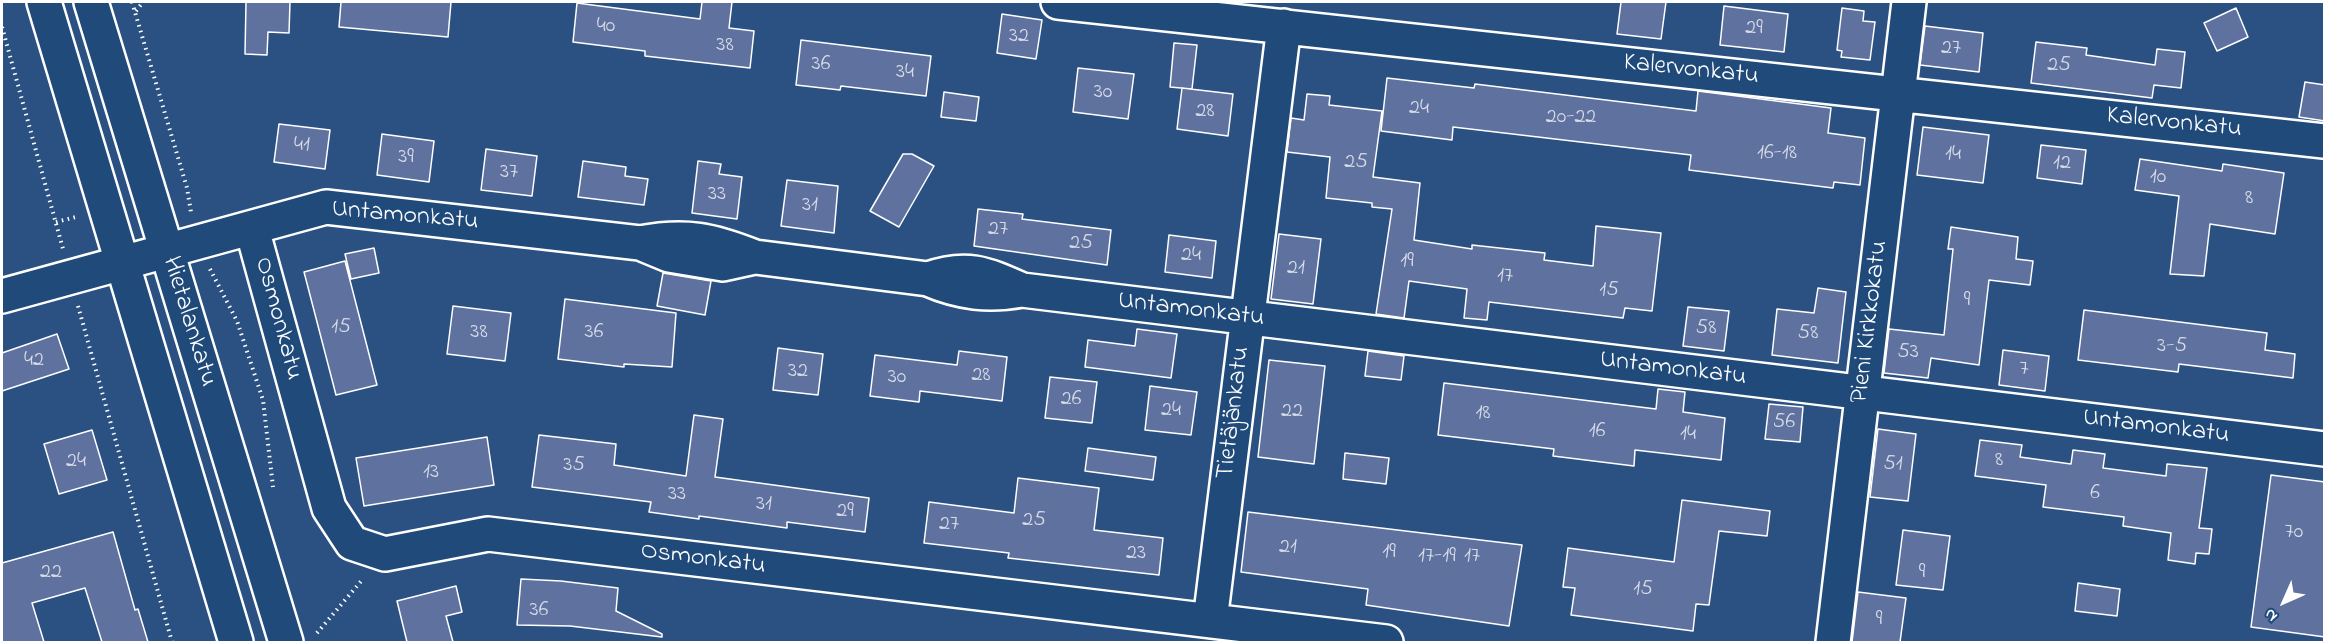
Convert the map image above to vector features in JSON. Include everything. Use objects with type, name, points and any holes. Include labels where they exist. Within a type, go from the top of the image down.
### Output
[{"type":"street","name":"Hietalankatu","points":[[44,2],[236,642]]},
{"type":"street","name":"Hietalankatu","points":[[91,2],[181,247],[286,642]]},
{"type":"street","name":"Kalervonkatu","points":[[1058,2],[2325,141]]},
{"type":"street","name":"Pieni Kirkkokatu","points":[[1833,642],[1909,2]]},
{"type":"street","name":"Tietäjänkatu","points":[[1210,621],[1284,26]]},
{"type":"street","name":"Untamonkatu","points":[[2,296],[326,207],[640,243],[669,255],[723,264],[755,257],[928,279],[951,289],[994,295],[1022,290],[2325,448]]},
{"type":"street","name":"Osmonkatu","points":[[252,229],[329,508],[352,543],[385,554],[488,534],[1386,642]]},
{"type":"path","points":[[132,2],[187,189],[181,247],[237,321],[263,400],[274,493]]},
{"type":"path","points":[[135,11],[143,2]]},
{"type":"path","points":[[2,27],[172,642]]},
{"type":"path","points":[[316,633],[385,554]]},
{"type":"path","points":[[313,623],[320,642]]},
{"type":"building","points":[[246,2],[290,2],[289,33],[268,32],[267,55],[245,54]]},
{"type":"building","points":[[341,2],[451,2],[448,37],[339,27]]},
{"type":"building","points":[[702,2],[732,2],[729,28],[754,31],[750,68],[645,56],[645,51],[573,42],[577,3],[700,19]]},
{"type":"building","points":[[1621,2],[1666,2],[1661,39],[1617,34]]},
{"type":"building","points":[[1724,6],[1788,14],[1784,52],[1720,45]]},
{"type":"building","points":[[1842,8],[1864,11],[1863,21],[1875,22],[1870,60],[1841,57],[1842,51],[1837,50]]},
{"type":"building","points":[[2236,8],[2248,37],[2217,51],[2204,23]]},
{"type":"building","points":[[1002,14],[1042,20],[1036,59],[997,53]]},
{"type":"building","points":[[1925,26],[1983,33],[1979,72],[1920,65]]},
{"type":"building","points":[[801,40],[931,56],[926,96],[841,86],[840,90],[796,85]]},
{"type":"building","points":[[2036,42],[2087,48],[2086,55],[2155,65],[2157,49],[2185,52],[2181,88],[2154,85],[2152,98],[2031,83]]},
{"type":"building","points":[[1174,43],[1197,45],[1192,89],[1170,87]]},
{"type":"building","points":[[1078,68],[1134,74],[1128,119],[1073,112]]},
{"type":"building","points":[[1387,78],[1474,88],[1475,84],[1696,111],[1698,91],[1831,108],[1828,133],[1865,138],[1860,185],[1834,182],[1833,188],[1689,170],[1691,155],[1453,127],[1452,140],[1381,131]]},
{"type":"building","points":[[2305,82],[2325,85],[2325,121],[2299,117]]},
{"type":"building","points":[[1182,88],[1233,94],[1228,136],[1177,129]]},
{"type":"building","points":[[944,92],[979,97],[976,121],[941,117]]},
{"type":"building","points":[[1307,94],[1330,96],[1329,105],[1382,111],[1373,177],[1420,183],[1414,240],[1472,249],[1472,245],[1545,253],[1544,260],[1593,266],[1596,226],[1661,233],[1652,311],[1625,308],[1623,318],[1489,302],[1487,320],[1464,318],[1467,289],[1409,281],[1404,318],[1376,314],[1392,209],[1372,207],[1372,203],[1326,198],[1330,157],[1287,152],[1291,118],[1304,120]]},
{"type":"building","points":[[279,124],[330,130],[325,169],[274,162]]},
{"type":"building","points":[[1923,127],[1989,135],[1983,183],[1917,175]]},
{"type":"building","points":[[382,134],[434,141],[429,182],[377,175]]},
{"type":"building","points":[[2041,145],[2086,150],[2082,184],[2037,178]]},
{"type":"building","points":[[486,149],[537,156],[532,196],[481,190]]},
{"type":"building","points":[[903,154],[912,154],[934,166],[899,227],[870,211]]},
{"type":"building","points":[[2140,159],[2222,171],[2223,164],[2284,173],[2275,234],[2210,224],[2204,276],[2170,274],[2179,196],[2135,190]]},
{"type":"building","points":[[583,161],[626,167],[625,176],[648,179],[644,205],[578,197]]},
{"type":"building","points":[[698,161],[721,164],[719,174],[742,177],[737,219],[692,213]]},
{"type":"building","points":[[787,180],[838,186],[834,233],[781,226]]},
{"type":"building","points":[[978,209],[1023,214],[1022,219],[1111,230],[1107,265],[974,246]]},
{"type":"building","points":[[1951,227],[2018,237],[2016,259],[2033,261],[2030,285],[1989,280],[1979,365],[1931,358],[1928,378],[1884,373],[1889,329],[1944,335],[1953,249],[1948,249]]},
{"type":"building","points":[[1279,234],[1321,239],[1313,304],[1271,299]]},
{"type":"building","points":[[1169,235],[1216,241],[1212,278],[1165,272]]},
{"type":"building","points":[[374,248],[379,273],[351,279],[345,254]]},
{"type":"building","points":[[345,261],[377,385],[336,395],[304,272]]},
{"type":"building","points":[[663,273],[711,281],[705,315],[657,306]]},
{"type":"building","points":[[1818,288],[1846,292],[1838,363],[1772,355],[1777,309],[1814,313]]},
{"type":"building","points":[[565,299],[676,313],[672,367],[624,364],[624,367],[558,359]]},
{"type":"building","points":[[453,306],[511,313],[505,361],[447,354]]},
{"type":"building","points":[[1688,307],[1729,311],[1724,351],[1683,346]]},
{"type":"building","points":[[2084,310],[2267,333],[2265,350],[2295,354],[2293,378],[2179,364],[2178,372],[2078,360]]},
{"type":"building","points":[[1137,329],[1177,334],[1171,378],[1085,367],[1088,340],[1135,346]]},
{"type":"building","points":[[57,334],[69,369],[2,391],[2,353]]},
{"type":"building","points":[[778,348],[823,354],[818,395],[773,390]]},
{"type":"building","points":[[2003,350],[2049,356],[2045,391],[1999,385]]},
{"type":"building","points":[[959,351],[1007,357],[1002,401],[920,391],[919,402],[870,396],[875,355],[957,365]]},
{"type":"building","points":[[1368,351],[1404,356],[1401,380],[1365,376]]},
{"type":"building","points":[[1269,360],[1325,366],[1314,464],[1258,457]]},
{"type":"building","points":[[1050,377],[1097,382],[1092,423],[1045,418]]},
{"type":"building","points":[[1444,383],[1656,409],[1658,389],[1685,392],[1683,412],[1725,418],[1721,460],[1635,450],[1634,466],[1553,456],[1554,449],[1438,435]]},
{"type":"building","points":[[1150,386],[1197,392],[1191,435],[1145,430]]},
{"type":"building","points":[[1769,404],[1803,407],[1800,442],[1765,439]]},
{"type":"building","points":[[694,415],[723,419],[715,477],[869,498],[865,532],[787,522],[787,528],[699,516],[699,519],[649,512],[651,502],[532,487],[539,435],[616,444],[614,465],[686,476]]},
{"type":"building","points":[[1878,429],[1916,434],[1908,501],[1870,497]]},
{"type":"building","points":[[92,430],[107,480],[59,494],[44,444]]},
{"type":"building","points":[[487,437],[494,485],[364,506],[356,458]]},
{"type":"building","points":[[1980,440],[2022,445],[2020,457],[2071,464],[2073,450],[2105,454],[2103,468],[2166,476],[2167,464],[2207,468],[2199,528],[2212,529],[2209,554],[2196,553],[2195,564],[2168,560],[2171,533],[2123,526],[2124,517],[2043,507],[2046,485],[1975,476]]},
{"type":"building","points":[[1088,448],[1156,457],[1153,480],[1085,471]]},
{"type":"building","points":[[1345,453],[1389,458],[1386,484],[1343,479]]},
{"type":"building","points":[[2271,475],[2325,482],[2325,637],[2251,627]]},
{"type":"building","points":[[1018,478],[1099,488],[1094,530],[1163,538],[1159,575],[1008,558],[1009,553],[924,543],[929,502],[1014,513]]},
{"type":"building","points":[[1682,500],[1770,511],[1767,536],[1719,531],[1709,605],[1696,604],[1693,631],[1571,615],[1575,588],[1563,587],[1568,548],[1674,562]]},
{"type":"building","points":[[1248,512],[1522,545],[1509,626],[1366,605],[1368,589],[1241,572]]},
{"type":"building","points":[[1903,530],[1950,536],[1943,590],[1896,585]]},
{"type":"building","points":[[113,532],[135,610],[138,609],[148,642],[102,642],[85,588],[32,603],[44,642],[2,642],[2,563]]},
{"type":"building","points":[[521,579],[618,588],[616,611],[662,634],[662,637],[570,626],[517,625]]},
{"type":"building","points":[[2078,583],[2120,589],[2117,616],[2075,611]]},
{"type":"building","points":[[456,586],[462,612],[446,616],[453,642],[407,642],[397,601]]},
{"type":"building","points":[[1858,592],[1906,598],[1900,642],[1852,642]]}]
